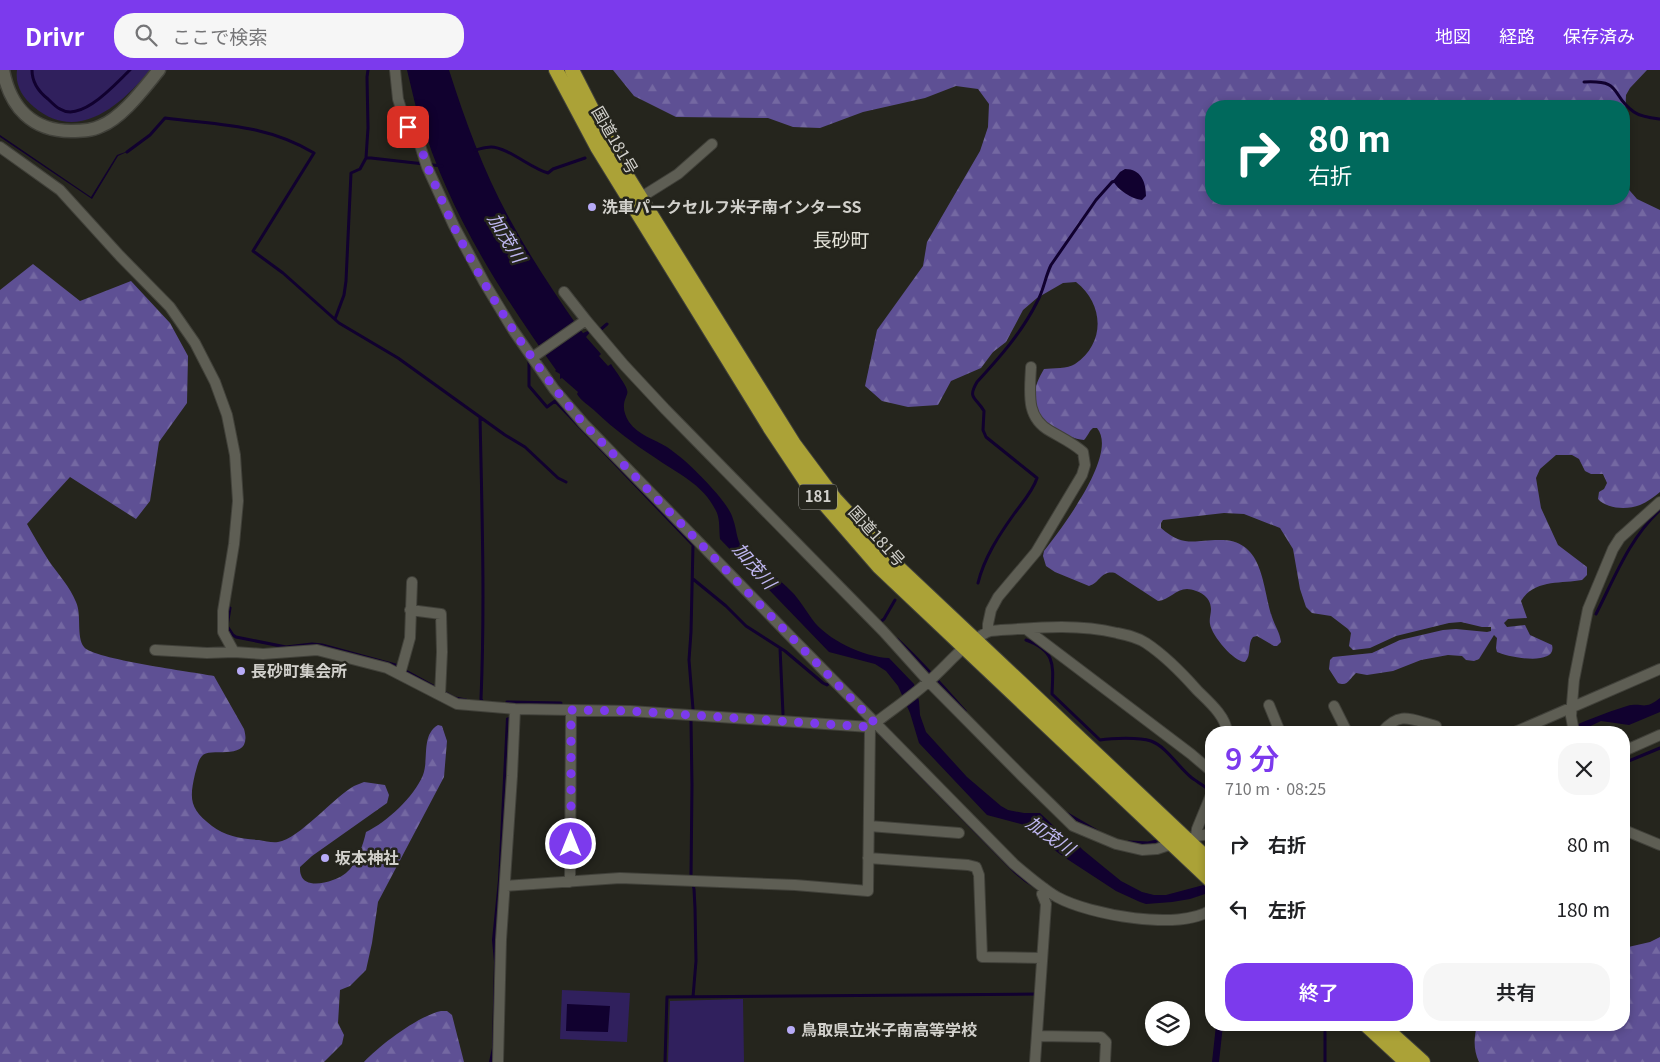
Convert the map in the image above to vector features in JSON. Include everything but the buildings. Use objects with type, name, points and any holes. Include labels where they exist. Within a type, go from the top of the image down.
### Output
[{"type":"highway","name":"国道181号","points":[[556,70],[597,146],[636,200],[770,428],[808,484],[879,567],[970,643],[1205,857]]},
{"type":"highway","name":"国道181号","points":[[572,70],[622,168],[636,200]]},
{"type":"highway","name":"国道181号","points":[[1184,840],[1205,872]]},
{"type":"highway","points":[[1372,1031],[1406,1062]]},
{"type":"highway","points":[[1389,1031],[1423,1062]]},
{"type":"street","points":[[3,70],[10,96],[23,113],[38,125],[51,129],[81,131],[101,127],[112,119],[124,109],[159,70]]},
{"type":"street","points":[[395,70],[402,115],[408,127],[418,139],[454,226],[484,282],[513,330],[536,355],[537,365],[554,389],[584,424],[1014,864],[1044,888],[1074,904],[1115,916],[1141,919],[1176,919],[1205,913]]},
{"type":"street","points":[[636,200],[678,174],[712,144]]},
{"type":"street","points":[[0,147],[60,190],[170,307],[195,343],[214,382],[227,415],[235,455],[237,478],[238,501],[234,544],[223,618],[223,632],[234,652]]},
{"type":"street","points":[[564,292],[581,323],[883,631],[928,683],[1073,826],[1116,844],[1136,848],[1157,849],[1205,835]]},
{"type":"street","points":[[536,355],[581,323]]},
{"type":"street","points":[[988,632],[991,610],[998,597],[1036,552],[1082,475],[1085,465],[1084,452],[1049,431],[1035,419],[1029,394],[1031,367]]},
{"type":"street","points":[[1573,726],[1572,712],[1574,680],[1588,609],[1610,555],[1620,538],[1660,502]]},
{"type":"street","points":[[400,674],[410,638],[412,582]]},
{"type":"street","points":[[410,610],[441,614],[440,695]]},
{"type":"street","points":[[155,650],[262,654],[316,650],[387,668],[457,704],[515,709],[630,711],[876,723],[928,683],[970,643],[988,632],[1026,629],[1092,628],[1139,639],[1146,643],[1197,690],[1219,714],[1226,726]]},
{"type":"street","points":[[1026,629],[1205,766]]},
{"type":"street","points":[[1533,726],[1572,712],[1660,669]]},
{"type":"street","points":[[1269,705],[1278,726]]},
{"type":"street","points":[[1334,706],[1343,726]]},
{"type":"street","points":[[498,1062],[501,940],[506,886],[515,709]]},
{"type":"street","points":[[570,882],[571,710]]},
{"type":"street","points":[[1387,726],[1398,718],[1405,718],[1436,726]]},
{"type":"street","points":[[506,886],[620,878],[795,885],[868,891],[869,826],[876,723]]},
{"type":"street","points":[[1630,749],[1660,735]]},
{"type":"street","points":[[1184,840],[1197,829],[1205,810]]},
{"type":"street","points":[[869,826],[959,833]]},
{"type":"street","points":[[1630,832],[1660,845]]},
{"type":"street","points":[[868,858],[968,865],[976,868],[979,875],[982,957],[1042,958]]},
{"type":"street","points":[[1035,1062],[1046,904],[1042,894],[1044,888]]},
{"type":"street","points":[[1037,1036],[1101,1037],[1106,1042],[1106,1062]]},
{"type":"shaded area","points":[[17,70],[150,70],[126,96],[98,116],[82,121],[67,122],[50,117],[30,103],[18,86]]},
{"type":"shaded area","points":[[562,990],[630,993],[627,1042],[560,1039]]},
{"type":"shaded area","points":[[743,999],[744,1062],[668,1062],[670,1001]]},
{"type":"green space","points":[[613,70],[1647,70],[1630,88],[1626,100],[1205,100],[1205,205],[1630,205],[1630,191],[1637,199],[1660,210],[1660,492],[1653,498],[1635,507],[1612,507],[1598,499],[1599,492],[1604,489],[1607,483],[1603,474],[1591,474],[1585,471],[1579,459],[1572,455],[1556,455],[1540,469],[1536,478],[1541,508],[1558,545],[1587,567],[1587,575],[1582,580],[1548,584],[1533,589],[1521,601],[1527,618],[1508,619],[1504,623],[1507,627],[1525,625],[1530,635],[1552,645],[1552,652],[1547,656],[1530,659],[1502,654],[1497,652],[1497,638],[1494,635],[1479,659],[1474,661],[1466,660],[1462,656],[1448,655],[1421,660],[1393,671],[1367,675],[1356,673],[1344,684],[1338,683],[1329,669],[1330,660],[1333,657],[1372,653],[1400,640],[1443,630],[1456,629],[1487,632],[1491,631],[1491,627],[1461,622],[1449,623],[1396,636],[1370,648],[1353,650],[1349,646],[1351,633],[1348,629],[1331,616],[1312,613],[1306,607],[1300,589],[1293,549],[1280,528],[1244,514],[1224,513],[1163,520],[1161,528],[1177,539],[1191,542],[1223,540],[1236,543],[1247,549],[1254,557],[1263,580],[1272,617],[1281,642],[1274,646],[1257,636],[1253,637],[1247,659],[1245,662],[1240,661],[1224,648],[1215,635],[1210,624],[1211,609],[1209,601],[1199,592],[1183,589],[1166,599],[1158,601],[1115,573],[1107,573],[1089,586],[1055,572],[1046,566],[1043,556],[1044,551],[1063,526],[1085,491],[1100,455],[1102,440],[1097,428],[1093,428],[1084,440],[1062,433],[1042,417],[1034,399],[1036,386],[1044,369],[1072,366],[1085,355],[1096,335],[1098,323],[1092,301],[1076,282],[1063,283],[1037,298],[1023,310],[1006,342],[993,352],[981,368],[951,381],[938,405],[908,407],[882,401],[865,386],[877,330],[923,266],[927,242],[980,151],[988,127],[989,104],[978,89],[956,86],[925,98],[863,112],[820,128],[793,127],[768,118],[676,117],[634,96]]},
{"type":"green space","points":[[33,264],[80,301],[131,281],[170,323],[188,356],[187,403],[159,442],[150,501],[136,519],[70,477],[27,524],[73,596],[78,607],[80,638],[84,647],[91,652],[105,656],[214,676],[244,729],[245,740],[243,747],[237,750],[207,753],[202,756],[195,774],[192,791],[193,803],[199,814],[212,826],[228,835],[278,842],[296,834],[354,786],[364,782],[385,785],[389,795],[387,803],[312,856],[300,867],[301,875],[309,883],[322,883],[336,879],[346,873],[353,865],[366,832],[383,822],[413,792],[425,769],[429,735],[438,725],[442,726],[447,741],[444,777],[378,902],[366,970],[350,986],[340,990],[338,1023],[344,1035],[342,1044],[324,1062],[0,1062],[0,290]]},
{"type":"green space","points":[[1660,937],[1660,1062],[1479,1062],[1475,1044],[1476,1031],[1630,1031],[1630,947],[1650,942]]},
{"type":"green space","points":[[441,1011],[447,1011],[452,1015],[464,1062],[364,1062],[400,1032],[422,1019]]},
{"type":"water","name":"加茂川","points":[[407,70],[449,70],[475,144],[499,199],[524,245],[559,300],[583,333],[591,331],[586,337],[601,354],[599,356],[608,366],[611,364],[625,385],[627,393],[624,410],[629,422],[642,434],[676,454],[691,466],[712,488],[730,512],[742,548],[794,594],[819,627],[836,640],[858,651],[889,658],[914,684],[919,701],[920,715],[926,732],[967,777],[1008,810],[1040,813],[1060,832],[1121,881],[1142,892],[1166,895],[1205,885],[1205,894],[1172,902],[1146,904],[1140,902],[1116,891],[1064,857],[1053,849],[1042,835],[1021,824],[987,815],[919,743],[910,713],[898,686],[886,671],[875,664],[829,652],[720,539],[717,513],[705,494],[690,480],[639,447],[617,430],[581,399],[577,394],[578,392],[562,378],[560,379],[560,374],[555,371],[535,341],[477,249],[445,184],[420,116],[418,116]]},
{"type":"water","points":[[0,135],[91,197],[117,155],[131,150],[118,156],[92,199],[0,137]]},
{"type":"water","points":[[1125,169],[1135,171],[1142,177],[1146,196],[1142,200],[1126,194],[1113,181]]},
{"type":"water","points":[[1660,698],[1660,712],[1629,725],[1601,721],[1591,726],[1574,726],[1627,706],[1647,705]]},
{"type":"water","points":[[509,717],[496,940],[494,1055],[492,1062],[489,1062],[492,1048],[494,962],[492,940],[498,880],[506,718]]},
{"type":"water","points":[[881,732],[1039,891],[1014,873],[879,735]]},
{"type":"water","points":[[567,1004],[610,1006],[608,1032],[566,1031]]},
{"type":"water","points":[[1215,1031],[1222,1031],[1219,1062],[1212,1062]]},
{"type":"waterway","points":[[32,70],[35,83],[42,93],[57,107],[69,112],[78,111],[98,100],[130,70]]},
{"type":"waterway","points":[[366,158],[368,70]]},
{"type":"waterway","points":[[1584,82],[1605,83],[1615,89],[1622,100]]},
{"type":"waterway","points":[[1630,108],[1637,114],[1660,119]]},
{"type":"waterway","points":[[127,152],[150,135],[165,118],[260,131],[296,143],[314,153],[253,251],[283,273],[339,323],[398,358],[505,435],[525,447],[558,478],[566,482]]},
{"type":"waterway","points":[[475,150],[489,147],[504,150],[548,173],[553,169],[585,158]]},
{"type":"waterway","points":[[335,319],[344,295],[346,281],[351,173],[360,169],[366,158],[442,166]]},
{"type":"waterway","points":[[978,583],[993,547],[1008,522],[1030,492],[1037,478],[986,437],[983,430],[984,411],[974,398],[974,388],[1025,324],[1043,288],[1051,265],[1096,200],[1115,181]]},
{"type":"waterway","points":[[601,332],[600,330],[607,324]]},
{"type":"waterway","points":[[529,361],[529,386],[547,407],[555,401],[693,545],[689,660],[693,709],[691,721],[691,877],[694,889],[696,961],[693,997]]},
{"type":"waterway","points":[[480,417],[483,558],[482,701]]},
{"type":"waterway","points":[[1596,614],[1631,546],[1649,521],[1660,510]]},
{"type":"waterway","points":[[693,579],[726,606],[746,626],[785,651],[823,683],[827,685],[830,682]]},
{"type":"waterway","points":[[879,623],[884,619],[895,600]]},
{"type":"waterway","points":[[230,608],[227,626],[236,637],[286,647],[312,644],[322,645],[399,666]]},
{"type":"waterway","points":[[897,639],[924,665],[965,711]]},
{"type":"waterway","points":[[1026,640],[1043,649],[1051,661],[1053,676],[1052,694],[1100,740],[1126,738],[1151,741],[1167,752],[1192,778],[1205,787]]},
{"type":"waterway","points":[[780,648],[783,714]]},
{"type":"waterway","points":[[404,670],[455,698],[466,700]]},
{"type":"waterway","points":[[507,702],[561,703]]},
{"type":"waterway","points":[[1630,760],[1660,748]]},
{"type":"waterway","points":[[1066,813],[1097,831]]},
{"type":"waterway","points":[[1129,842],[1148,843],[1157,841]]},
{"type":"waterway","points":[[665,1062],[667,997],[1039,994]]},
{"type":"waterway","points":[[1325,1032],[1325,1062]]},
{"type":"place","name":"洗車パークセルフ米子南インターSS","points":[[592,207]]},
{"type":"place","name":"長砂町集会所","points":[[241,671]]},
{"type":"place","name":"坂本神社","points":[[325,858]]},
{"type":"place","name":"鳥取県立米子南高等学校","points":[[791,1030]]},
{"type":"district","name":"長砂町","points":[[841,240]]},
{"type":"route","points":[[408,127],[418,139],[454,226],[484,282],[513,330],[554,389],[584,424],[875,723],[870,727],[630,711],[571,710],[571,844]]}]
